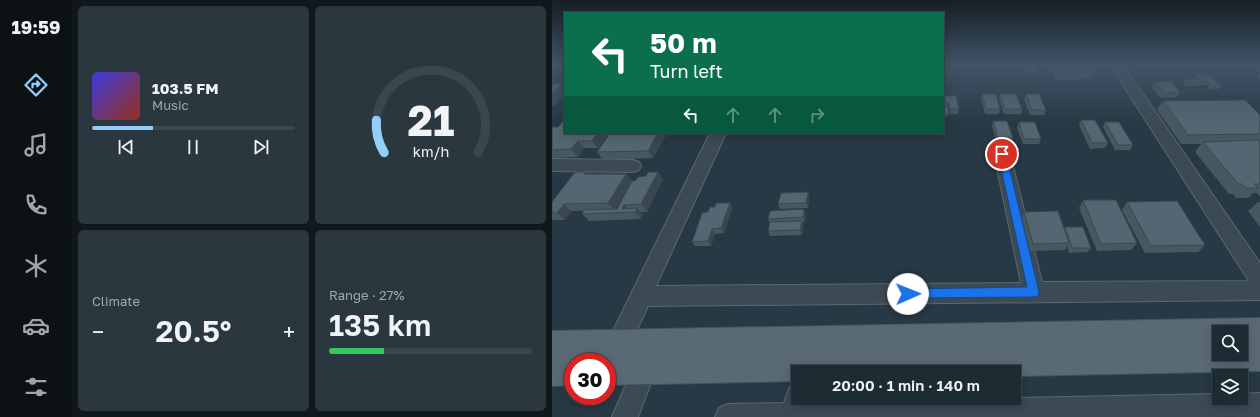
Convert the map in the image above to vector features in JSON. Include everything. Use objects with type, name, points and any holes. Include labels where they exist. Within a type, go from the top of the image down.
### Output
[{"type":"main road","points":[[804,360],[1260,331]]},
{"type":"main road","points":[[552,345],[582,353]]},
{"type":"main road","points":[[616,360],[649,357],[804,360],[1260,356]]},
{"type":"main road","points":[[552,371],[564,370]]},
{"type":"street","points":[[1128,84],[1260,280]]},
{"type":"street","points":[[615,353],[718,134]]},
{"type":"street","points":[[1002,154],[1034,292]]},
{"type":"street","points":[[552,165],[633,166]]},
{"type":"street","points":[[641,296],[1260,290]]},
{"type":"street","points":[[625,417],[649,357]]},
{"type":"street","points":[[728,417],[796,410],[1260,406]]},
{"type":"building","points":[[552,84],[561,84],[552,95]]},
{"type":"building","points":[[1157,84],[1174,84],[1180,92],[1163,93]]},
{"type":"building","points":[[1210,84],[1219,84],[1221,86],[1212,86]]},
{"type":"building","points":[[982,94],[996,94],[1000,109],[986,109]]},
{"type":"building","points":[[1000,94],[1016,94],[1022,109],[1005,109]]},
{"type":"building","points":[[1026,94],[1039,94],[1046,110],[1032,110]]},
{"type":"building","points":[[944,96],[956,96],[959,108],[950,109],[949,103],[946,103]]},
{"type":"building","points":[[1245,100],[1260,115],[1260,134],[1188,135],[1163,101]]},
{"type":"building","points":[[944,107],[948,107],[949,114],[944,114]]},
{"type":"building","points":[[564,120],[564,134],[596,134],[592,141],[578,141],[571,149],[552,150],[552,127],[558,127]]},
{"type":"building","points":[[1081,120],[1095,120],[1108,143],[1092,143]]},
{"type":"building","points":[[993,121],[1007,121],[1013,138],[998,139]]},
{"type":"building","points":[[1019,122],[1035,122],[1041,139],[1024,139]]},
{"type":"building","points":[[1105,122],[1119,122],[1133,145],[1118,145]]},
{"type":"building","points":[[609,134],[657,134],[648,151],[597,152]]},
{"type":"building","points":[[1258,140],[1260,142],[1260,184],[1254,184],[1258,188],[1246,188],[1242,184],[1238,184],[1203,142]]},
{"type":"building","points":[[575,172],[586,172],[584,174],[626,174],[608,203],[564,204],[557,213],[552,213],[552,202]]},
{"type":"building","points":[[648,172],[658,172],[641,204],[624,205],[622,209],[637,208],[635,212],[582,214],[584,210],[617,209],[632,181],[635,181],[638,177],[646,176]]},
{"type":"building","points":[[808,192],[806,203],[778,204],[781,193]]},
{"type":"building","points":[[1083,200],[1116,200],[1137,243],[1101,244]]},
{"type":"building","points":[[1177,201],[1205,245],[1151,246],[1127,202]]},
{"type":"building","points":[[716,203],[730,203],[721,228],[712,229],[708,241],[692,242],[702,213],[708,212],[710,207],[715,207]]},
{"type":"building","points":[[804,209],[803,217],[768,219],[770,211]]},
{"type":"building","points":[[1058,211],[1069,243],[1033,244],[1024,212]]},
{"type":"building","points":[[802,221],[800,230],[768,231],[770,222]]},
{"type":"building","points":[[1065,227],[1083,227],[1091,248],[1072,248]]},
{"type":"route","points":[[908,294],[1034,292],[1002,154]]}]
